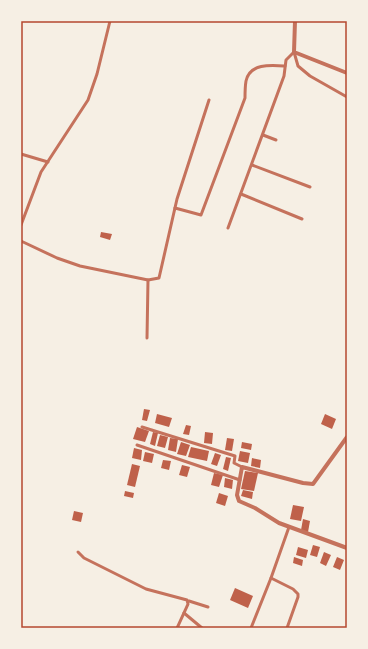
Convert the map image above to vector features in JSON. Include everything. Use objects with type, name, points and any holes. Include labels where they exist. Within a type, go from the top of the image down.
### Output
[{"type":"street","points":[[21,225],[41,172],[88,100],[97,74],[110,21]]},
{"type":"street","points":[[295,21],[294,52],[298,66],[310,76],[347,97]]},
{"type":"street","points":[[228,228],[284,76],[286,60],[294,52]]},
{"type":"street","points":[[294,52],[347,73]]},
{"type":"street","points":[[175,208],[201,215],[245,98],[246,79],[254,70],[263,65],[285,66]]},
{"type":"street","points":[[21,241],[57,258],[80,266],[148,280],[159,278],[176,199],[209,100]]},
{"type":"street","points":[[263,135],[276,140]]},
{"type":"street","points":[[21,154],[48,162]]},
{"type":"street","points":[[252,164],[310,187]]},
{"type":"street","points":[[241,194],[302,218]]},
{"type":"street","points":[[21,213],[25,214]]},
{"type":"street","points":[[147,338],[148,280]]},
{"type":"street","points":[[142,427],[235,456],[234,463],[242,467],[304,484],[313,484],[347,437]]},
{"type":"street","points":[[137,445],[240,480]]},
{"type":"street","points":[[242,467],[237,495],[239,501],[255,508],[279,523],[347,548]]},
{"type":"street","points":[[251,628],[289,527]]},
{"type":"street","points":[[78,552],[84,558],[146,589],[182,598],[188,602],[208,607]]},
{"type":"street","points":[[271,578],[293,589],[298,594],[287,628]]},
{"type":"street","points":[[177,628],[188,602]]},
{"type":"street","points":[[184,613],[202,628]]},
{"type":"building","points":[[101,232],[112,234],[110,240],[100,237]]},
{"type":"building","points":[[144,409],[150,410],[147,421],[142,420]]},
{"type":"building","points":[[157,414],[172,418],[169,427],[155,423]]},
{"type":"building","points":[[325,414],[336,419],[332,429],[321,424]]},
{"type":"building","points":[[186,425],[191,426],[189,435],[183,434]]},
{"type":"building","points":[[137,427],[149,431],[145,442],[133,439]]},
{"type":"building","points":[[153,432],[158,433],[155,446],[150,444]]},
{"type":"building","points":[[205,432],[213,433],[212,444],[204,443]]},
{"type":"building","points":[[160,435],[168,437],[165,448],[157,446]]},
{"type":"building","points":[[170,438],[178,439],[176,452],[168,450]]},
{"type":"building","points":[[227,438],[234,439],[232,451],[225,450]]},
{"type":"building","points":[[181,442],[190,445],[186,456],[177,454]]},
{"type":"building","points":[[242,442],[252,444],[251,450],[241,448]]},
{"type":"building","points":[[191,447],[209,451],[207,461],[188,457]]},
{"type":"building","points":[[134,448],[142,450],[141,460],[132,458]]},
{"type":"building","points":[[240,451],[250,453],[248,463],[238,461]]},
{"type":"building","points":[[145,452],[154,454],[152,463],[143,461]]},
{"type":"building","points":[[215,453],[221,455],[217,466],[211,464]]},
{"type":"building","points":[[226,457],[231,458],[228,471],[223,469]]},
{"type":"building","points":[[252,458],[261,460],[260,468],[251,466]]},
{"type":"building","points":[[163,460],[171,461],[169,470],[161,468]]},
{"type":"building","points":[[132,464],[140,466],[135,487],[127,485]]},
{"type":"building","points":[[182,465],[190,467],[187,477],[179,475]]},
{"type":"building","points":[[245,471],[258,473],[254,491],[241,489]]},
{"type":"building","points":[[214,473],[223,475],[219,487],[211,485]]},
{"type":"building","points":[[225,478],[233,480],[232,489],[224,487]]},
{"type":"building","points":[[243,490],[253,492],[252,499],[241,496]]},
{"type":"building","points":[[125,491],[134,493],[133,498],[124,496]]},
{"type":"building","points":[[219,493],[228,496],[225,506],[216,503]]},
{"type":"building","points":[[293,505],[304,507],[301,521],[290,519]]},
{"type":"building","points":[[74,511],[83,513],[81,522],[72,520]]},
{"type":"building","points":[[303,519],[310,521],[308,532],[301,530]]},
{"type":"building","points":[[313,545],[320,547],[317,557],[310,555]]},
{"type":"building","points":[[298,547],[308,550],[306,558],[296,555]]},
{"type":"building","points":[[324,552],[331,555],[326,566],[320,563]]},
{"type":"building","points":[[294,557],[303,560],[302,566],[293,563]]},
{"type":"building","points":[[337,557],[344,560],[340,570],[333,567]]},
{"type":"building","points":[[235,588],[253,596],[248,608],[230,600]]}]
